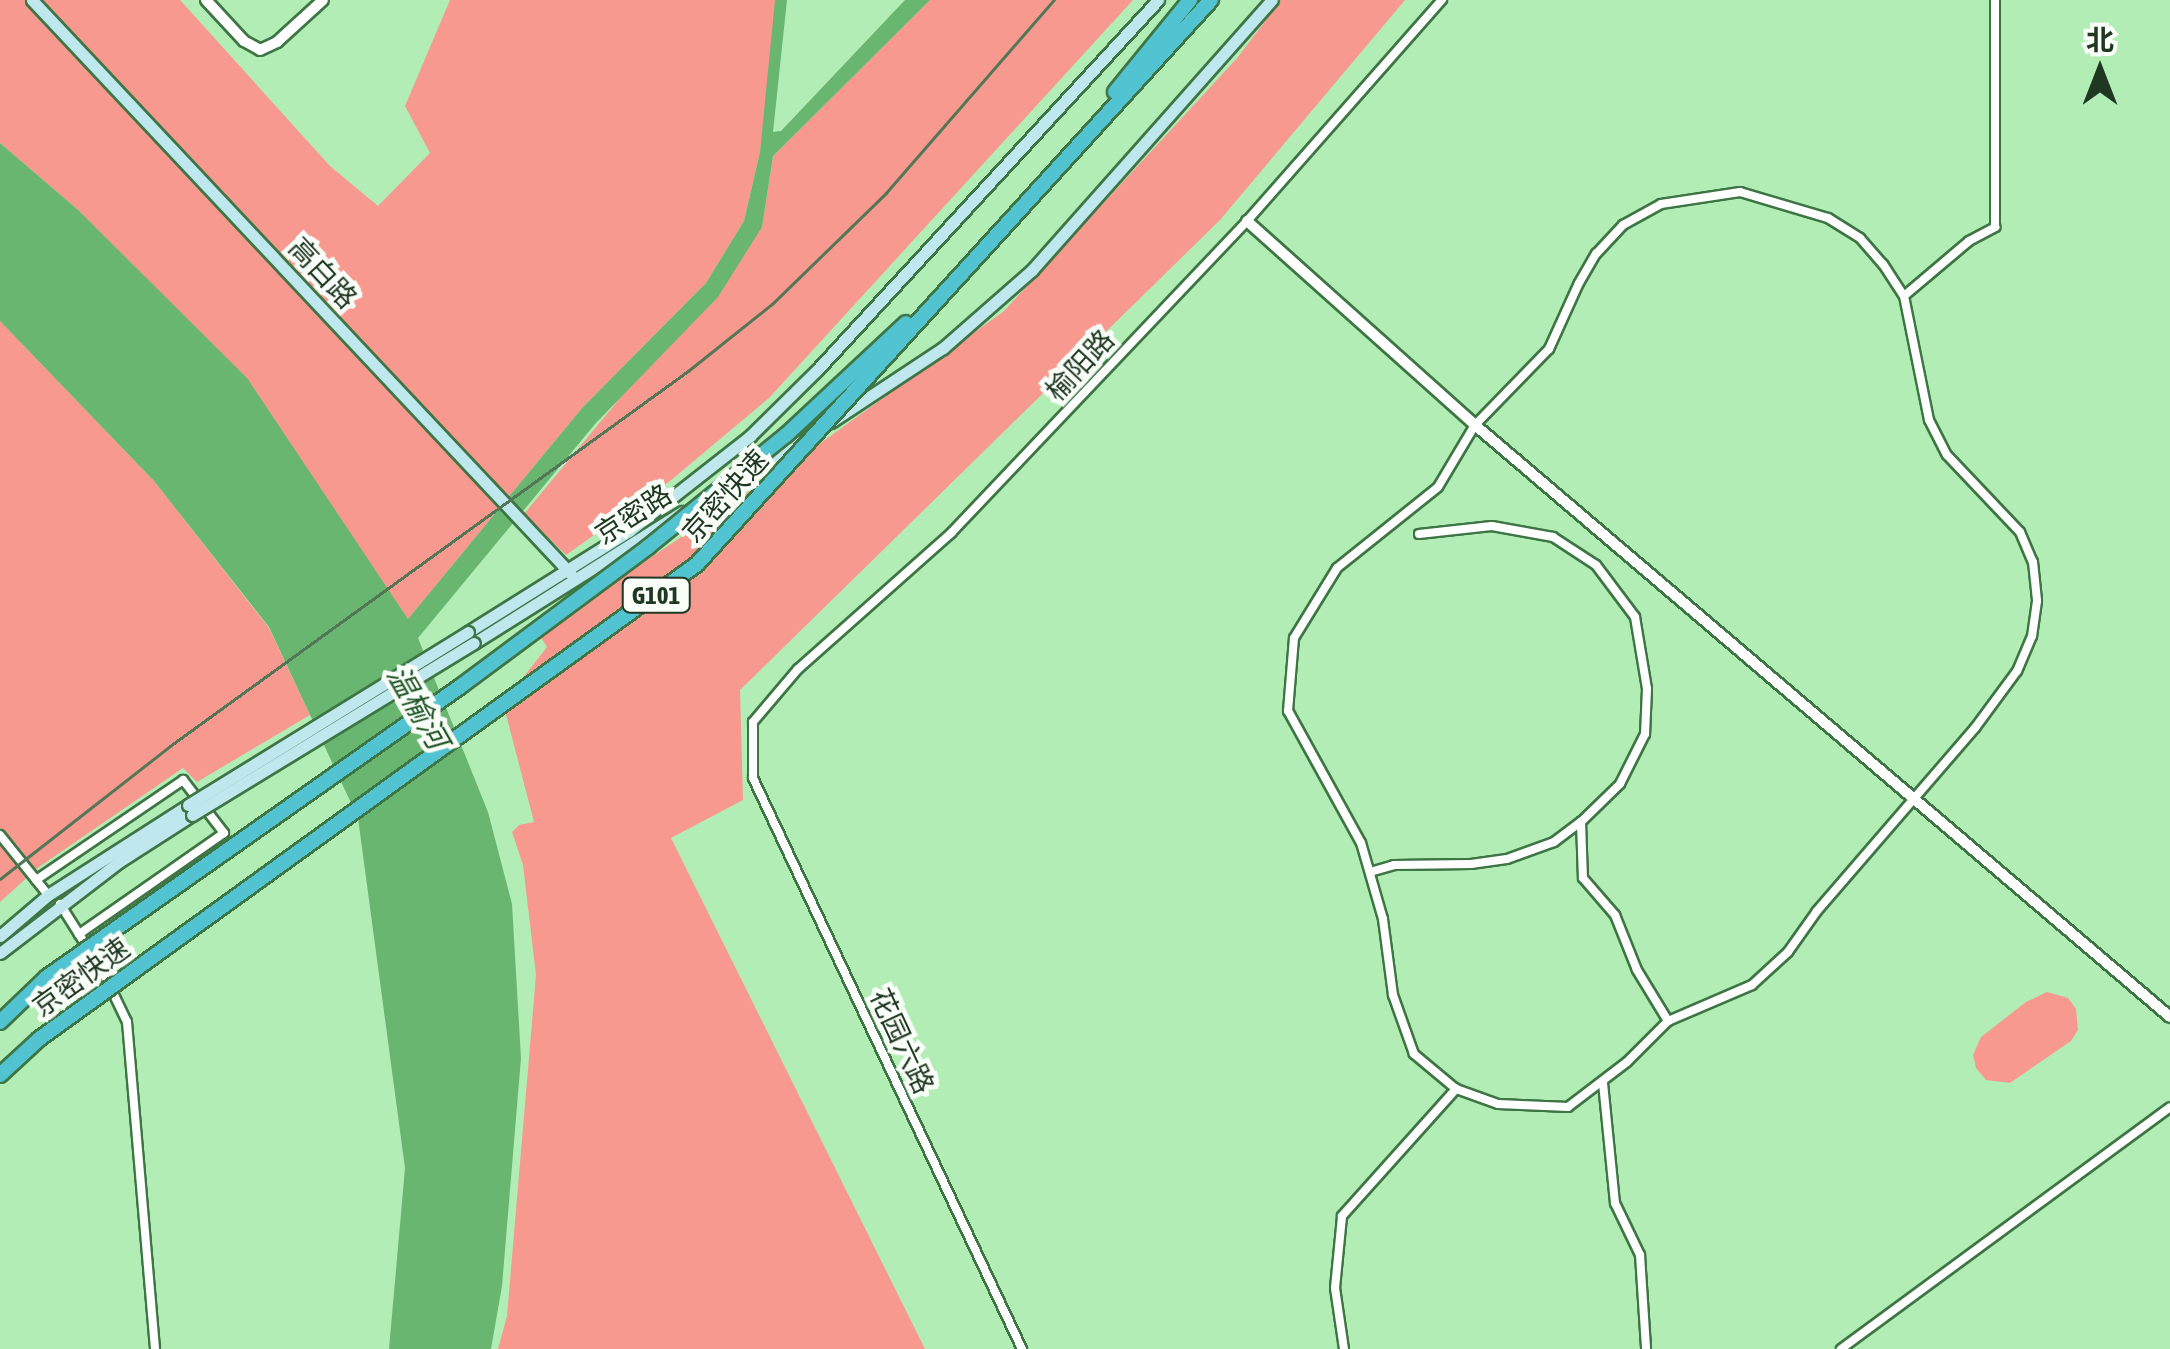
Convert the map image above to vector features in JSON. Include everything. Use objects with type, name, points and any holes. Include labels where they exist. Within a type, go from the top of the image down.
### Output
[{"type":"highway","name":"京密快速","points":[[0,1022],[47,978],[460,686],[648,547],[786,435],[907,322],[1043,180],[1190,0]]},
{"type":"highway","name":"京密快速","points":[[0,1076],[55,1028],[697,564],[1210,0]]},
{"type":"main road","name":"高白路","points":[[32,0],[573,576]]},
{"type":"main road","name":"京密路","points":[[573,576],[750,436],[818,370],[1158,0]]},
{"type":"main road","name":"京密路","points":[[0,936],[48,895],[943,348],[1032,270],[1272,0]]},
{"type":"main road","name":"京密路","points":[[0,953],[60,904],[190,810]]},
{"type":"street","points":[[206,0],[244,41],[260,50],[278,42],[323,0]]},
{"type":"street","name":"榆阳路","points":[[751,750],[754,722],[798,670],[952,533],[1247,221],[1442,0]]},
{"type":"street","points":[[1904,296],[1970,241],[1996,226],[1995,0]]},
{"type":"street","points":[[1740,192],[1814,213],[1860,238],[1904,296],[1928,420],[1947,455],[2020,532],[2033,562],[2037,601],[2032,636],[2017,671],[1975,728],[1817,911],[1788,952],[1752,986],[1668,1021],[1627,1062],[1568,1107],[1498,1104],[1456,1089],[1414,1054],[1393,995],[1384,919],[1361,843],[1288,710],[1294,638],[1338,568],[1438,487],[1475,425],[1549,349],[1596,254],[1623,225],[1661,204],[1740,192]]},
{"type":"street","points":[[1247,221],[1475,425],[2170,1017]]},
{"type":"street","points":[[1370,872],[1394,865],[1471,864],[1507,858],[1554,842],[1620,784],[1645,734],[1647,689],[1635,618],[1596,565],[1553,536],[1492,526],[1420,534]]},
{"type":"street","name":"花园六路","points":[[751,750],[754,778],[1022,1349]]},
{"type":"street","points":[[36,880],[183,780],[224,832],[79,934]]},
{"type":"street","points":[[1581,822],[1583,878],[1616,916],[1637,970],[1668,1021]]},
{"type":"street","points":[[0,836],[48,895]]},
{"type":"street","points":[[60,904],[128,1022],[155,1349]]},
{"type":"street","points":[[1604,1083],[1615,1202],[1640,1254],[1646,1349]]},
{"type":"street","points":[[1344,1349],[1335,1288],[1342,1216],[1456,1089]]},
{"type":"street","points":[[1841,1349],[2170,1107]]},
{"type":"shaded area","points":[[0,0],[180,0],[330,166],[378,206],[430,153],[405,106],[450,0],[775,0],[760,152],[744,221],[706,283],[583,407],[408,619],[331,508],[77,209],[0,143]]},
{"type":"shaded area","points":[[930,0],[1133,0],[769,398],[670,481],[566,555],[524,514],[762,227],[773,156]]},
{"type":"shaded area","points":[[1281,0],[1405,0],[1220,220],[740,690],[743,800],[671,838],[925,1349],[498,1349],[507,1316],[536,975],[523,865],[512,832],[519,825],[534,822],[503,703],[547,647],[538,633],[811,450],[1004,311],[1238,57]]},
{"type":"shaded area","points":[[0,321],[154,481],[269,628],[310,715],[197,782],[183,768],[39,867],[0,902]]},
{"type":"shaded area","points":[[2047,992],[2068,998],[2076,1009],[2078,1030],[2071,1041],[2010,1083],[1986,1080],[1976,1068],[1973,1055],[1981,1037],[2026,1002]]},
{"type":"water","name":"温榆河","points":[[775,0],[787,0],[773,132],[781,131],[905,0],[930,0],[773,156],[762,227],[718,297],[595,424],[418,638],[488,812],[512,904],[521,1058],[502,1286],[491,1349],[389,1349],[405,1168],[358,818],[269,627],[154,481],[0,321],[0,143],[77,209],[247,378],[408,619],[583,407],[706,283],[744,221],[760,152]]},
{"type":"railway","points":[[0,879],[170,746],[688,371],[772,304],[886,193],[1054,0]]}]
